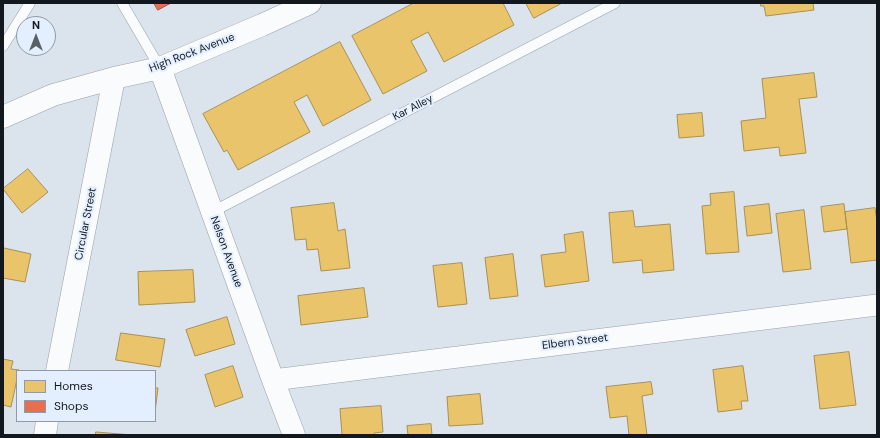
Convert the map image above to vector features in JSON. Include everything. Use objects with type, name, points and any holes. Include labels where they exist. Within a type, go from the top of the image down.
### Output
[{"type":"street","name":"High Rock Avenue","points":[[3,117],[53,95],[114,78],[160,68],[262,26],[310,3]]},
{"type":"street","name":"Nelson Avenue","points":[[160,68],[294,435]]},
{"type":"street","name":"Circular Street","points":[[57,370],[114,78]]},
{"type":"street","name":"Elbern Street","points":[[273,380],[877,305]]},
{"type":"street","points":[[45,435],[47,422]]},
{"type":"lane","points":[[3,46],[30,3]]},
{"type":"lane","points":[[122,3],[160,68]]},
{"type":"lane","name":"Kar Alley","points":[[212,212],[615,3]]},
{"type":"building: Homes","points":[[414,3],[503,3],[514,25],[444,62],[428,32],[411,41],[427,71],[383,94],[352,36]]},
{"type":"building: Homes","points":[[526,3],[562,3],[534,18]]},
{"type":"building: Homes","points":[[761,3],[813,3],[814,10],[766,16],[764,6],[761,6]]},
{"type":"building: Homes","points":[[340,42],[371,100],[323,126],[307,95],[294,102],[310,132],[238,170],[227,150],[224,152],[203,114]]},
{"type":"building: Homes","points":[[814,73],[817,97],[799,99],[806,153],[780,156],[779,147],[744,151],[741,121],[766,118],[762,79]]},
{"type":"building: Homes","points":[[702,113],[704,136],[679,138],[677,115]]},
{"type":"building: Homes","points":[[28,169],[48,192],[22,213],[3,189]]},
{"type":"building: Homes","points":[[734,192],[739,252],[706,254],[702,206],[711,205],[710,194]]},
{"type":"building: Homes","points":[[334,203],[338,231],[345,229],[350,268],[321,271],[318,249],[307,250],[306,239],[295,240],[291,208]]},
{"type":"building: Homes","points":[[769,204],[772,233],[747,236],[744,207]]},
{"type":"building: Homes","points":[[844,204],[847,229],[824,232],[821,207]]},
{"type":"building: Homes","points":[[875,208],[877,221],[877,260],[851,263],[845,212]]},
{"type":"building: Homes","points":[[804,210],[811,269],[783,272],[776,214]]},
{"type":"building: Homes","points":[[633,211],[635,227],[670,224],[674,270],[643,273],[642,260],[613,263],[609,213]]},
{"type":"building: Homes","points":[[583,232],[589,281],[545,287],[541,255],[566,252],[564,235]]},
{"type":"building: Homes","points":[[4,248],[31,254],[25,282],[3,278]]},
{"type":"building: Homes","points":[[513,254],[518,296],[490,299],[485,258]]},
{"type":"building: Homes","points":[[462,263],[467,304],[438,307],[433,266]]},
{"type":"building: Homes","points":[[193,270],[195,302],[139,305],[138,272]]},
{"type":"building: Homes","points":[[364,288],[368,317],[301,325],[298,296]]},
{"type":"building: Homes","points":[[227,317],[235,344],[195,356],[186,330]]},
{"type":"building: Homes","points":[[121,333],[165,339],[160,367],[116,360]]},
{"type":"building: Homes","points":[[849,352],[856,405],[820,409],[814,356]]},
{"type":"building: Homes","points":[[3,359],[13,361],[11,369],[19,370],[16,370],[16,384],[11,407],[3,405]]},
{"type":"building: Homes","points":[[233,366],[243,397],[215,407],[205,375]]},
{"type":"building: Homes","points":[[743,366],[748,401],[741,401],[742,409],[718,412],[713,370]]},
{"type":"building: Homes","points":[[651,382],[653,394],[642,396],[647,435],[629,435],[627,416],[610,418],[606,387]]},
{"type":"building: Homes","points":[[156,388],[158,388],[156,404]]},
{"type":"building: Homes","points":[[480,394],[483,424],[449,426],[447,397]]},
{"type":"building: Homes","points":[[381,406],[383,432],[374,433],[374,435],[342,435],[340,409]]},
{"type":"building: Homes","points":[[431,424],[432,435],[408,435],[407,426]]},
{"type":"building: Homes","points":[[96,432],[132,435],[96,435]]},
{"type":"building: Shops","points":[[154,3],[171,3],[158,10]]}]
